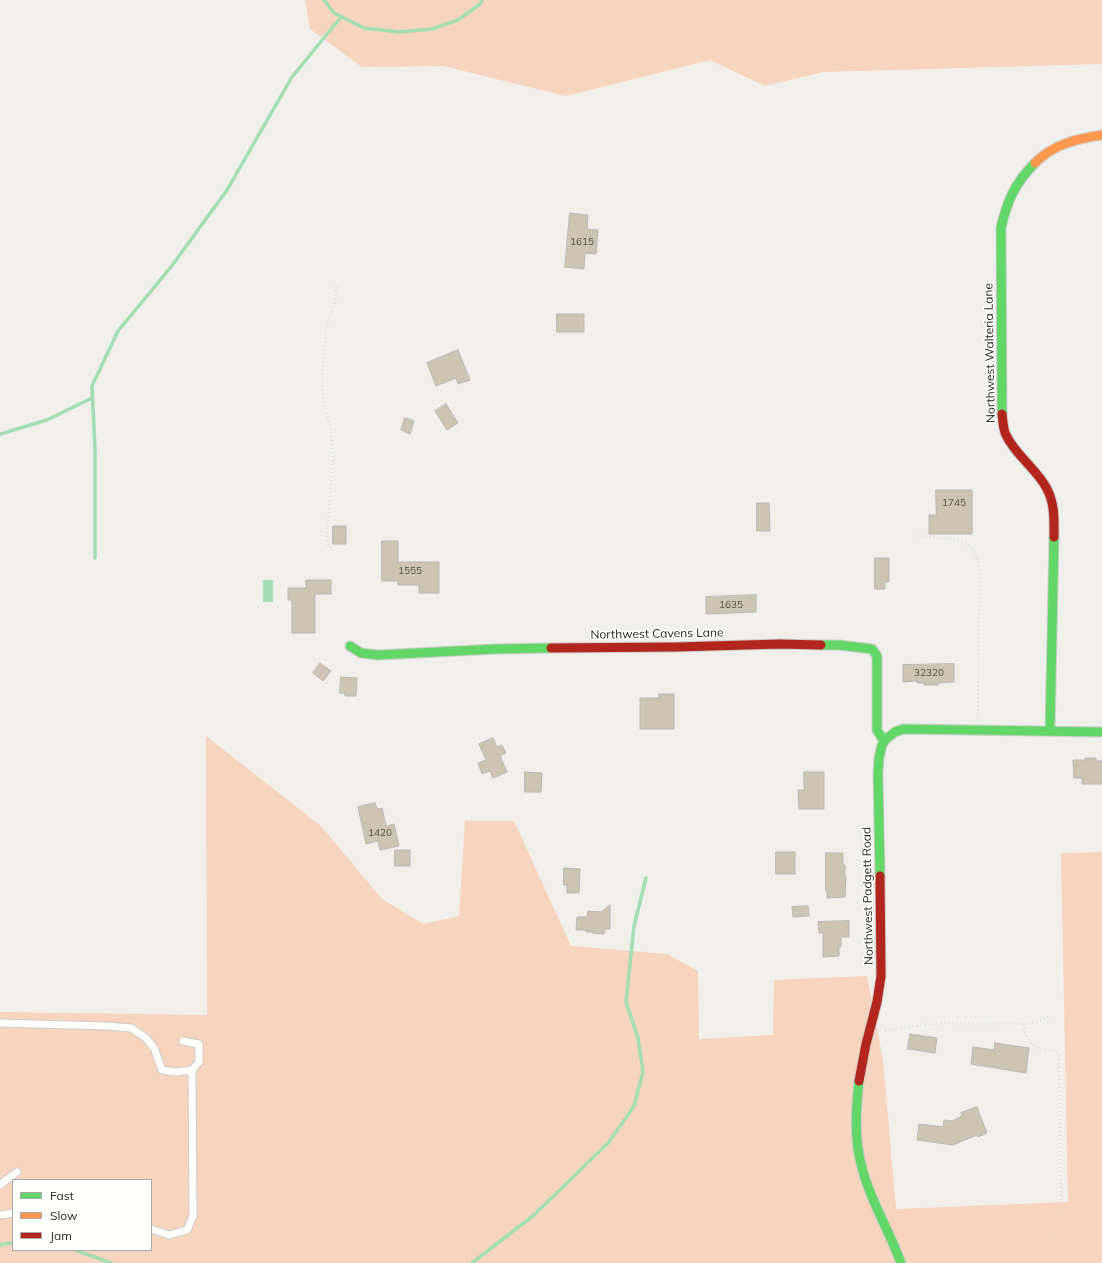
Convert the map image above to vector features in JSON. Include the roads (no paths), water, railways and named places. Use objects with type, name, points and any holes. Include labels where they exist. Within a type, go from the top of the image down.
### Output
[{"type":"street","name":"Northwest Walteria Lane","points":[[1050,731],[1053,502],[1045,484],[1005,434],[1003,424],[1001,228],[1008,201],[1026,173],[1037,161],[1049,151],[1064,144],[1102,135]]},
{"type":"street","name":"Northwest Cavens Lane","points":[[350,646],[355,651],[360,653],[375,655],[537,648],[676,647],[780,644],[863,647],[872,649],[877,656],[877,730],[884,742]]},
{"type":"street","points":[[884,742],[888,736],[895,731],[902,729],[1102,732]]},
{"type":"street","name":"Northwest Padgett Road","points":[[884,742],[879,757],[878,773],[881,976],[878,998],[866,1045],[860,1079],[857,1132],[861,1165],[901,1263]]},
{"type":"lane","points":[[0,1024],[132,1028],[146,1038],[154,1048],[162,1070],[178,1072],[192,1070],[199,1062],[199,1044],[183,1041]]},
{"type":"lane","points":[[152,1229],[169,1235],[187,1230],[193,1216],[192,1070]]},
{"type":"lane","points":[[0,1185],[17,1172]]},
{"type":"lane","points":[[0,1215],[12,1213]]},
{"type":"waterway","points":[[324,0],[334,13],[364,28],[399,32],[432,29],[458,20],[480,4],[482,0]]},
{"type":"waterway","points":[[95,558],[95,450],[92,386],[118,331],[171,267],[227,190],[292,77],[341,17]]},
{"type":"waterway","points":[[0,434],[47,420],[92,398]]},
{"type":"waterway","points":[[472,1263],[534,1215],[609,1142],[634,1106],[643,1072],[638,1038],[626,1002],[634,926],[646,878]]},
{"type":"waterway","points":[[0,1246],[2,1244],[12,1243]]},
{"type":"waterway","points":[[78,1251],[111,1263]]}]
